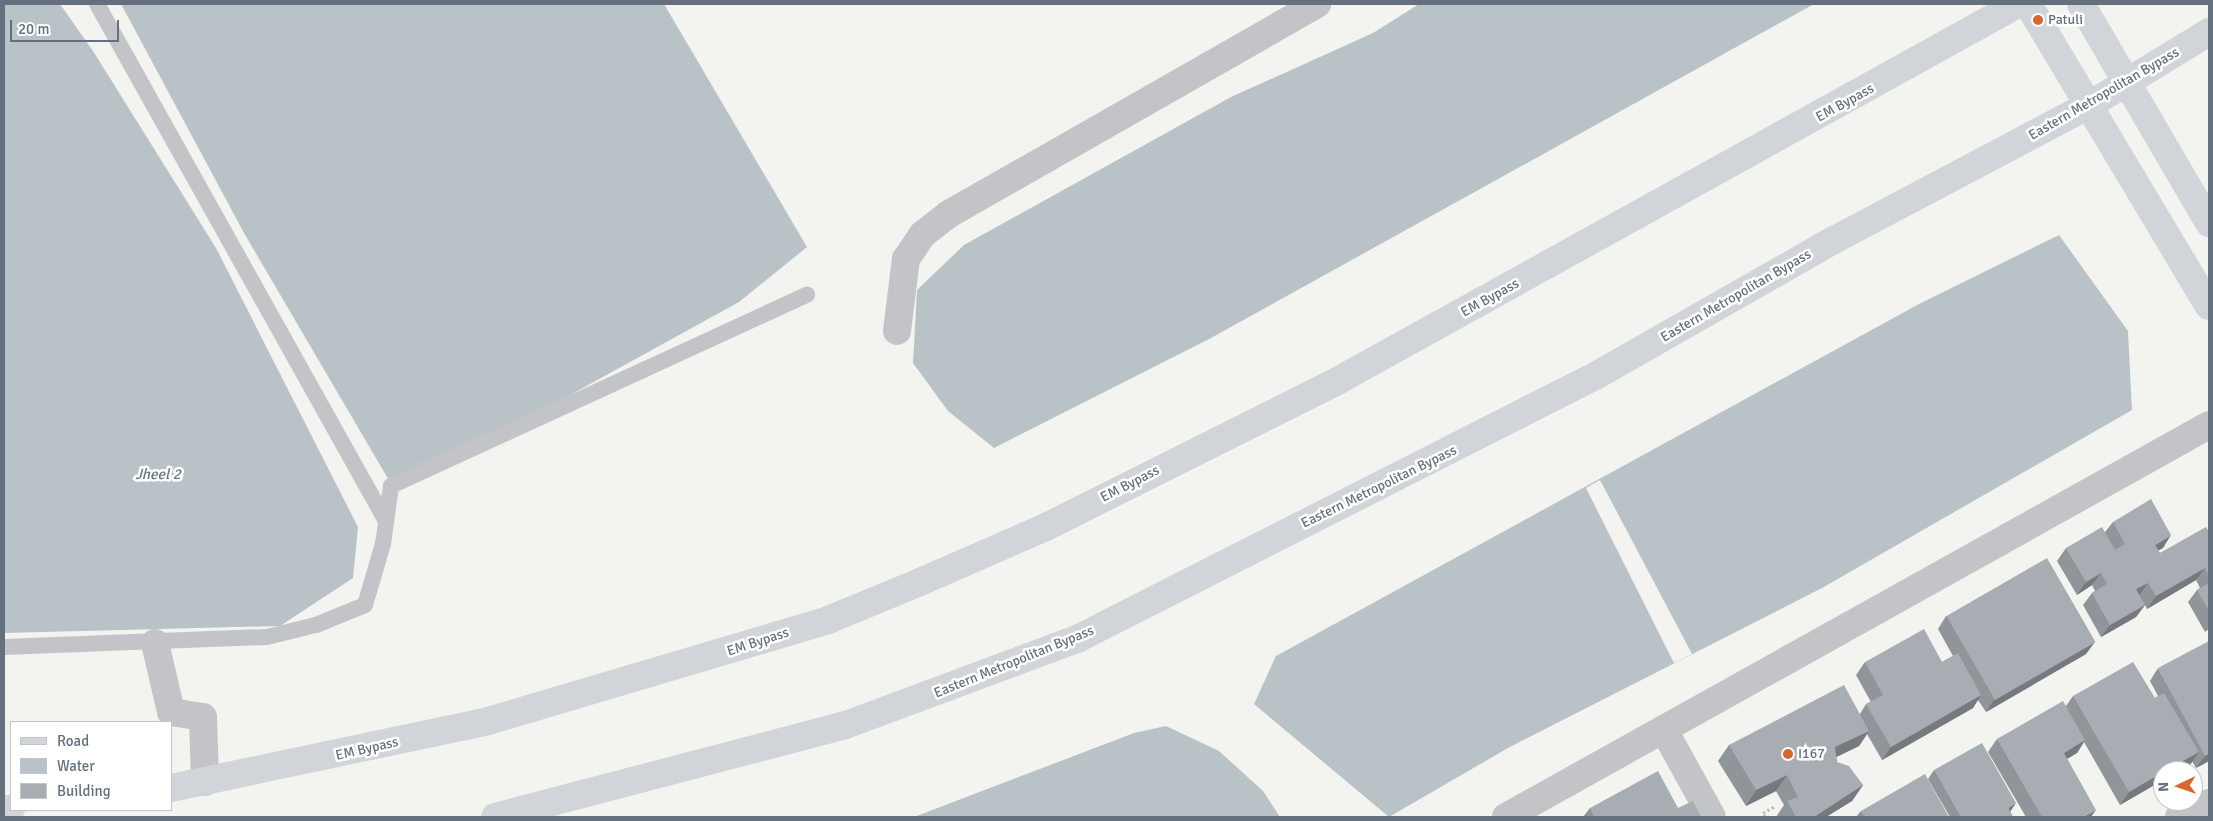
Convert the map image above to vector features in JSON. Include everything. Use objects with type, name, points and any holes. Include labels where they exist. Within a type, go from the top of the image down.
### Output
[{"type":"main road","name":"EM Bypass","points":[[172,788],[488,721],[640,679],[828,620],[920,582],[1046,527],[1339,380],[2018,4]]},
{"type":"main road","points":[[2028,4],[2091,104],[2209,306]]},
{"type":"main road","points":[[2081,4],[2124,82],[2209,223]]},
{"type":"main road","name":"Eastern Metropolitan Bypass","points":[[496,817],[844,726],[1079,638],[1444,456],[1834,240],[2091,104],[2124,82],[2209,32]]},
{"type":"street","points":[[897,331],[906,259],[922,235],[949,214],[1317,4]]},
{"type":"street","points":[[1506,817],[2209,425]]},
{"type":"street","points":[[155,643],[171,712],[203,718],[205,782]]},
{"type":"street","points":[[1664,730],[1712,817]]},
{"type":"street","points":[[2180,817],[2209,803]]},
{"type":"lane","points":[[97,4],[386,521]]},
{"type":"lane","points":[[4,647],[155,643],[267,636],[316,625],[365,605],[386,521],[391,486],[807,295]]},
{"type":"path","points":[[1765,817],[1763,813],[1775,806]]},
{"type":"water","name":"Jheel 2","points":[[4,4],[60,4],[93,51],[216,248],[358,527],[353,578],[280,626],[4,633]]},
{"type":"water","points":[[121,4],[664,4],[807,247],[739,302],[403,487],[387,477],[244,233]]},
{"type":"water","points":[[1419,4],[1814,4],[1211,338],[994,448],[948,411],[913,363],[917,290],[964,245],[1231,97],[1373,33]]},
{"type":"water","points":[[2059,235],[2128,331],[2132,410],[1822,588],[1508,748],[1389,817],[1254,704],[1276,656],[1919,304]]},
{"type":"water","points":[[1166,726],[1219,751],[1263,791],[1280,817],[914,817],[1134,733]]},
{"type":"pier","points":[[1600,480],[1692,654],[1674,663],[1586,488]]},
{"type":"building","points":[[2151,499],[2171,535],[2155,545],[2160,553],[2206,527],[2209,532],[2209,576],[2205,568],[2156,596],[2148,583],[2136,589],[2145,605],[2110,625],[2092,593],[2107,584],[2101,573],[2086,582],[2066,548],[2102,527],[2115,550],[2125,544],[2113,522]]},
{"type":"building","points":[[2047,558],[2096,642],[1995,700],[1947,616]]},
{"type":"building","points":[[2209,583],[2209,611],[2197,590]]},
{"type":"building","points":[[1924,629],[1942,662],[1958,653],[1981,695],[1891,747],[1866,704],[1883,695],[1865,662]]},
{"type":"building","points":[[2209,641],[2209,753],[2205,756],[2158,668]]},
{"type":"building","points":[[2133,662],[2155,698],[2164,693],[2199,752],[2183,761],[2153,761],[2153,778],[2129,792],[2073,696]]},
{"type":"building","name":"I167","points":[[1844,685],[1869,731],[1835,747],[1837,762],[1849,766],[1863,785],[1814,817],[1796,817],[1787,801],[1798,797],[1787,775],[1756,790],[1729,745]]},
{"type":"building","points":[[2063,701],[2085,740],[2064,753],[2096,810],[2084,817],[2042,817],[1997,739]]},
{"type":"building","points":[[1982,743],[2016,803],[2008,808],[2013,817],[1961,817],[1934,770]]},
{"type":"building","points":[[1658,771],[1678,808],[1693,801],[1701,817],[1594,817],[1590,808]]},
{"type":"building","points":[[1925,774],[1949,817],[1864,817],[1861,811]]},
{"type":"place","name":"Patuli","points":[[2038,20]]},
{"type":"place","name":"I167","points":[[1788,754]]}]
